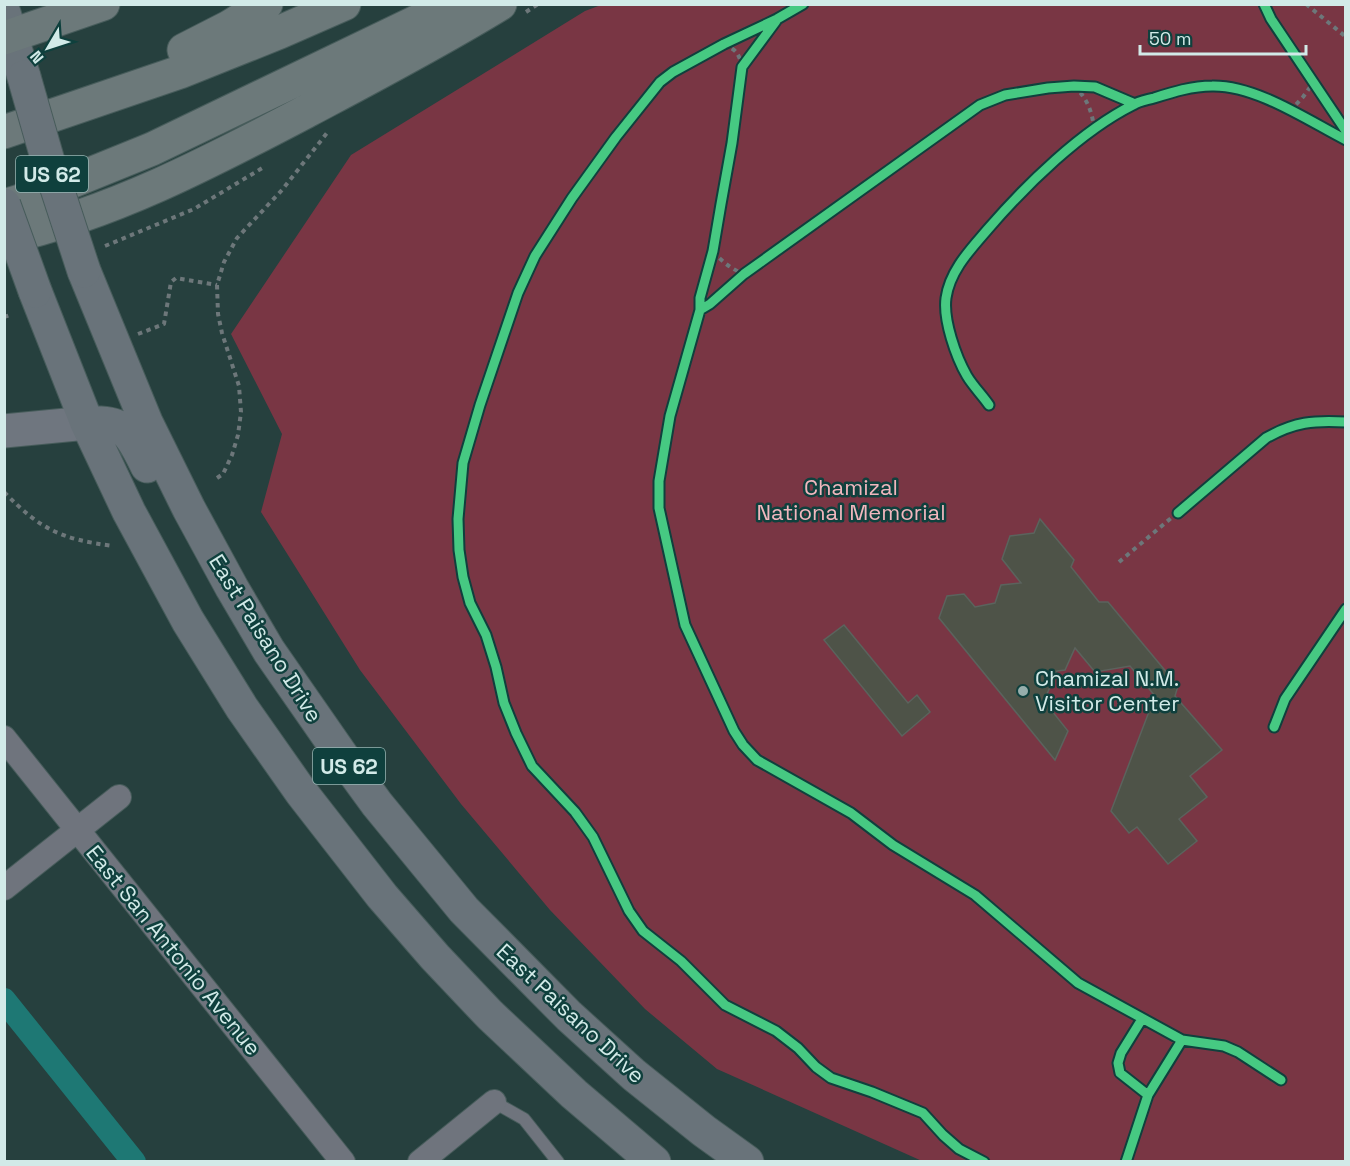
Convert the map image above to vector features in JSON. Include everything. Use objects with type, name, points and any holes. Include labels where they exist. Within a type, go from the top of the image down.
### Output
[{"type":"highway","points":[[7,29],[103,4]]},
{"type":"highway","points":[[103,97],[266,4]]},
{"type":"highway","points":[[4,132],[180,72],[344,4]]},
{"type":"highway","points":[[4,205],[36,196],[152,148],[457,4]]},
{"type":"highway","points":[[4,238],[32,232],[108,206],[242,146],[449,35],[500,4]]},
{"type":"main road","name":"East Paisano Drive","points":[[7,29],[84,271],[146,422],[189,509],[269,651],[377,804],[464,910],[569,1016],[634,1075],[704,1131],[747,1161]]},
{"type":"main road","name":"US 62","points":[[4,205],[87,423],[129,512],[188,621],[242,708],[301,792],[382,896],[435,957],[490,1015],[574,1094],[654,1161]]},
{"type":"main road","points":[[4,431],[87,423],[115,424],[126,431],[137,447],[156,487],[189,509]]},
{"type":"street","name":"East San Antonio Avenue","points":[[4,738],[343,1161]]},
{"type":"street","points":[[4,888],[119,797]]},
{"type":"street","points":[[420,1161],[494,1102]]},
{"type":"lane","points":[[494,1102],[524,1119],[558,1161]]},
{"type":"path","points":[[803,4],[724,44],[673,72],[660,82],[610,145],[572,198],[535,256],[518,293],[463,463],[458,519],[463,577],[470,603],[486,635],[504,703],[532,766],[575,812],[593,837],[630,911],[643,931],[681,961],[725,1005],[776,1031],[831,1078],[873,1092],[923,1113],[959,1149],[984,1161]]},
{"type":"path","points":[[1264,4],[1271,19],[1346,131]]},
{"type":"path","points":[[1306,4],[1346,38]]},
{"type":"path","points":[[742,67],[777,19]]},
{"type":"path","points":[[724,44],[736,50],[742,67],[732,144],[713,251],[700,298],[700,310],[670,416],[658,481],[659,508],[685,625],[734,731],[757,760],[852,813],[893,845],[975,895],[1078,982],[1182,1040],[1224,1046],[1238,1052],[1281,1080]]},
{"type":"path","points":[[1290,111],[1313,83]]},
{"type":"path","points":[[700,310],[744,274],[980,105],[1005,95],[1074,86],[1095,87],[1135,104]]},
{"type":"path","points":[[1074,86],[1084,96],[1092,113],[1095,128]]},
{"type":"path","points":[[989,405],[966,374],[952,340],[946,313],[950,280],[966,255],[1009,204],[1095,128],[1135,104],[1183,89],[1212,86],[1237,88],[1260,96],[1346,140]]},
{"type":"path","points":[[217,478],[223,474],[232,455],[241,412],[239,386],[218,314],[217,285],[224,262],[237,238],[282,190],[333,125]]},
{"type":"path","points":[[713,251],[723,262],[744,274]]},
{"type":"path","points":[[138,334],[165,324],[171,282],[176,278],[217,285]]},
{"type":"path","points":[[4,317],[10,315]]},
{"type":"path","points":[[1119,562],[1266,438],[1296,424],[1322,420],[1346,422]]},
{"type":"path","points":[[4,492],[33,519],[63,536],[113,546]]},
{"type":"path","points":[[1274,728],[1285,699],[1346,609]]},
{"type":"path","points":[[1143,1019],[1121,1053],[1118,1063],[1120,1073],[1148,1095]]},
{"type":"path","points":[[1126,1161],[1148,1095],[1182,1040]]},
{"type":"green space","name":"Chamizal National Memorial","points":[[601,5],[1345,5],[1345,1161],[922,1161],[717,1069],[645,1009],[550,910],[461,804],[360,670],[261,512],[282,434],[231,334],[351,155],[585,11]]},
{"type":"building","name":"Chamizal N.M. Visitor Center","points":[[1040,519],[1074,560],[1071,567],[1099,602],[1108,602],[1178,686],[1175,696],[1222,750],[1190,776],[1207,797],[1179,819],[1197,841],[1168,864],[1137,827],[1129,833],[1111,811],[1155,696],[1130,666],[1095,672],[1075,648],[1065,670],[1057,671],[1044,701],[1068,731],[1055,760],[939,618],[947,596],[964,594],[975,607],[995,603],[1001,585],[1021,583],[1002,559],[1010,536],[1034,533]]},
{"type":"building","points":[[844,625],[908,703],[917,695],[930,712],[902,736],[824,640]]},
{"type":"waterway","points":[[4,1000],[134,1162]]},
{"type":"cycle path","points":[[803,4],[724,44],[673,72],[660,82],[616,137],[572,198],[535,256],[518,293],[463,463],[458,519],[463,577],[470,603],[486,635],[504,703],[532,766],[575,812],[593,837],[629,911],[643,931],[681,961],[725,1005],[776,1031],[831,1078],[923,1113],[959,1149],[984,1162]]},
{"type":"cycle path","points":[[1264,4],[1271,19],[1346,131]]},
{"type":"cycle path","points":[[776,21],[742,67],[732,143],[713,251],[700,298],[700,310],[670,416],[659,481],[659,508],[685,625],[734,731],[757,760],[851,813],[893,845],[975,895],[1078,983],[1182,1040],[1224,1046],[1238,1052],[1281,1080]]},
{"type":"cycle path","points":[[700,310],[744,274],[980,105],[1005,95],[1074,86],[1095,87],[1135,104]]},
{"type":"cycle path","points":[[989,405],[967,376],[951,338],[946,317],[948,288],[968,252],[1019,195],[1055,160],[1094,129],[1138,102],[1183,90],[1212,86],[1229,87],[1263,97],[1346,140]]},
{"type":"cycle path","points":[[1178,513],[1266,438],[1286,428],[1304,423],[1346,422]]},
{"type":"cycle path","points":[[1274,727],[1285,699],[1346,609]]},
{"type":"cycle path","points":[[1142,1019],[1121,1053],[1118,1063],[1120,1073],[1148,1095]]},
{"type":"cycle path","points":[[1126,1162],[1148,1095],[1182,1040]]},
{"type":"place","name":"Chamizal N.M. Visitor Center","points":[[1023,691]]}]
